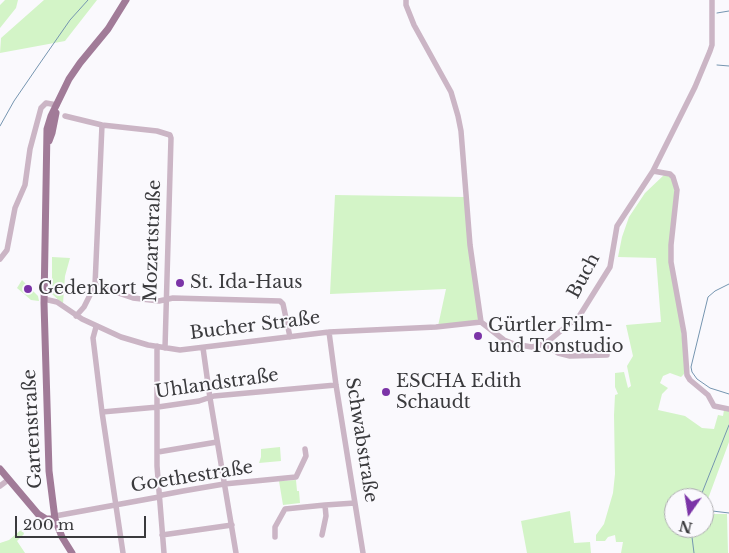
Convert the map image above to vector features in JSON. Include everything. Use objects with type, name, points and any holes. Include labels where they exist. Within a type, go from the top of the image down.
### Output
[{"type":"main road","name":"Gartenstraße","points":[[72,553],[62,536],[52,504],[47,444],[44,299],[47,129],[51,116],[69,79],[116,19],[126,0]]},
{"type":"main road","points":[[0,469],[40,515],[46,519],[55,517]]},
{"type":"main road","points":[[40,515],[48,512],[52,504]]},
{"type":"street","points":[[406,0],[406,5],[414,25],[447,86],[458,116],[461,131],[470,245],[481,322],[498,336],[514,344],[532,347],[544,344],[558,354],[570,356],[607,355]]},
{"type":"street","name":"Buch","points":[[544,344],[576,319],[610,267],[617,226],[653,171],[695,87],[710,51],[712,45],[712,0]]},
{"type":"street","points":[[0,259],[6,250],[15,208],[26,185],[32,141],[41,108],[46,103],[57,105]]},
{"type":"street","points":[[65,116],[102,125],[95,285],[84,307],[76,316]]},
{"type":"street","name":"Mozartstraße","points":[[102,125],[157,131],[170,135],[165,348]]},
{"type":"street","points":[[653,171],[670,174],[673,177],[677,190],[671,262],[684,333],[688,375],[690,380],[708,395],[714,406],[729,409]]},
{"type":"street","points":[[95,285],[133,298],[159,301],[166,299],[280,301],[283,304],[290,337]]},
{"type":"street","name":"Bucher Straße","points":[[44,299],[57,302],[76,316],[120,337],[180,350],[330,332],[436,327],[481,322]]},
{"type":"street","points":[[96,327],[93,338],[123,553]]},
{"type":"street","name":"Schwabstraße","points":[[330,332],[336,385],[363,553]]},
{"type":"street","points":[[157,346],[159,497],[164,553]]},
{"type":"street","points":[[203,348],[236,553]]},
{"type":"street","name":"Uhlandstraße","points":[[102,412],[158,407],[214,396],[336,385]]},
{"type":"street","points":[[158,452],[217,442]]},
{"type":"street","name":"Goethestraße","points":[[55,517],[224,484],[296,477],[306,456],[305,449]]},
{"type":"street","points":[[0,486],[8,480]]},
{"type":"street","points":[[275,538],[275,528],[284,509],[355,503]]},
{"type":"street","points":[[322,535],[326,505]]},
{"type":"street","points":[[162,535],[232,525]]},
{"type":"green space","points":[[5,0],[18,0],[16,8],[0,28],[0,5]]},
{"type":"green space","points":[[44,0],[97,0],[65,41],[0,53],[1,38]]},
{"type":"green space","points":[[665,174],[670,176],[675,187],[670,239],[685,363],[684,374],[681,377],[670,373],[663,376],[660,383],[668,388],[662,394],[658,410],[685,416],[702,428],[714,429],[718,415],[723,416],[724,410],[729,411],[729,442],[712,488],[664,488],[664,538],[714,538],[714,514],[727,514],[728,553],[621,553],[623,542],[616,542],[615,535],[608,537],[605,541],[596,541],[596,535],[604,524],[613,493],[615,474],[615,395],[618,394],[615,387],[615,373],[624,372],[628,388],[631,386],[627,366],[633,356],[626,325],[661,322],[656,258],[618,257],[629,217],[645,193]]},
{"type":"green space","points":[[335,195],[465,197],[479,320],[438,326],[446,289],[330,294]]},
{"type":"green space","points":[[52,257],[70,258],[65,276],[63,304],[52,294]]},
{"type":"green space","points":[[22,280],[38,296],[39,301],[31,300],[17,288]]},
{"type":"green space","points":[[280,447],[281,461],[259,463],[261,449]]},
{"type":"green space","points":[[296,480],[300,503],[283,505],[279,481]]},
{"type":"green space","points":[[570,511],[574,543],[590,542],[591,553],[527,553],[521,521]]},
{"type":"green space","points":[[22,529],[24,534],[17,541],[25,553],[0,553],[0,543],[9,540]]},
{"type":"waterway","points":[[0,126],[14,101],[70,20],[88,0]]},
{"type":"waterway","points":[[717,13],[729,11]]},
{"type":"waterway","points":[[717,65],[729,66]]},
{"type":"waterway","points":[[729,284],[708,297],[691,367],[697,379],[710,388],[729,394]]},
{"type":"waterway","points":[[704,488],[729,425]]},
{"type":"waterway","points":[[714,511],[729,513]]},
{"type":"waterway","points":[[692,538],[694,553]]},
{"type":"place","name":"St. Ida-Haus","points":[[180,283]]},
{"type":"place","name":"Gedenkort","points":[[28,289]]},
{"type":"place","name":"Gürtler Film- und Tonstudio","points":[[478,336]]},
{"type":"place","name":"ESCHA Edith Schaudt","points":[[386,392]]}]
